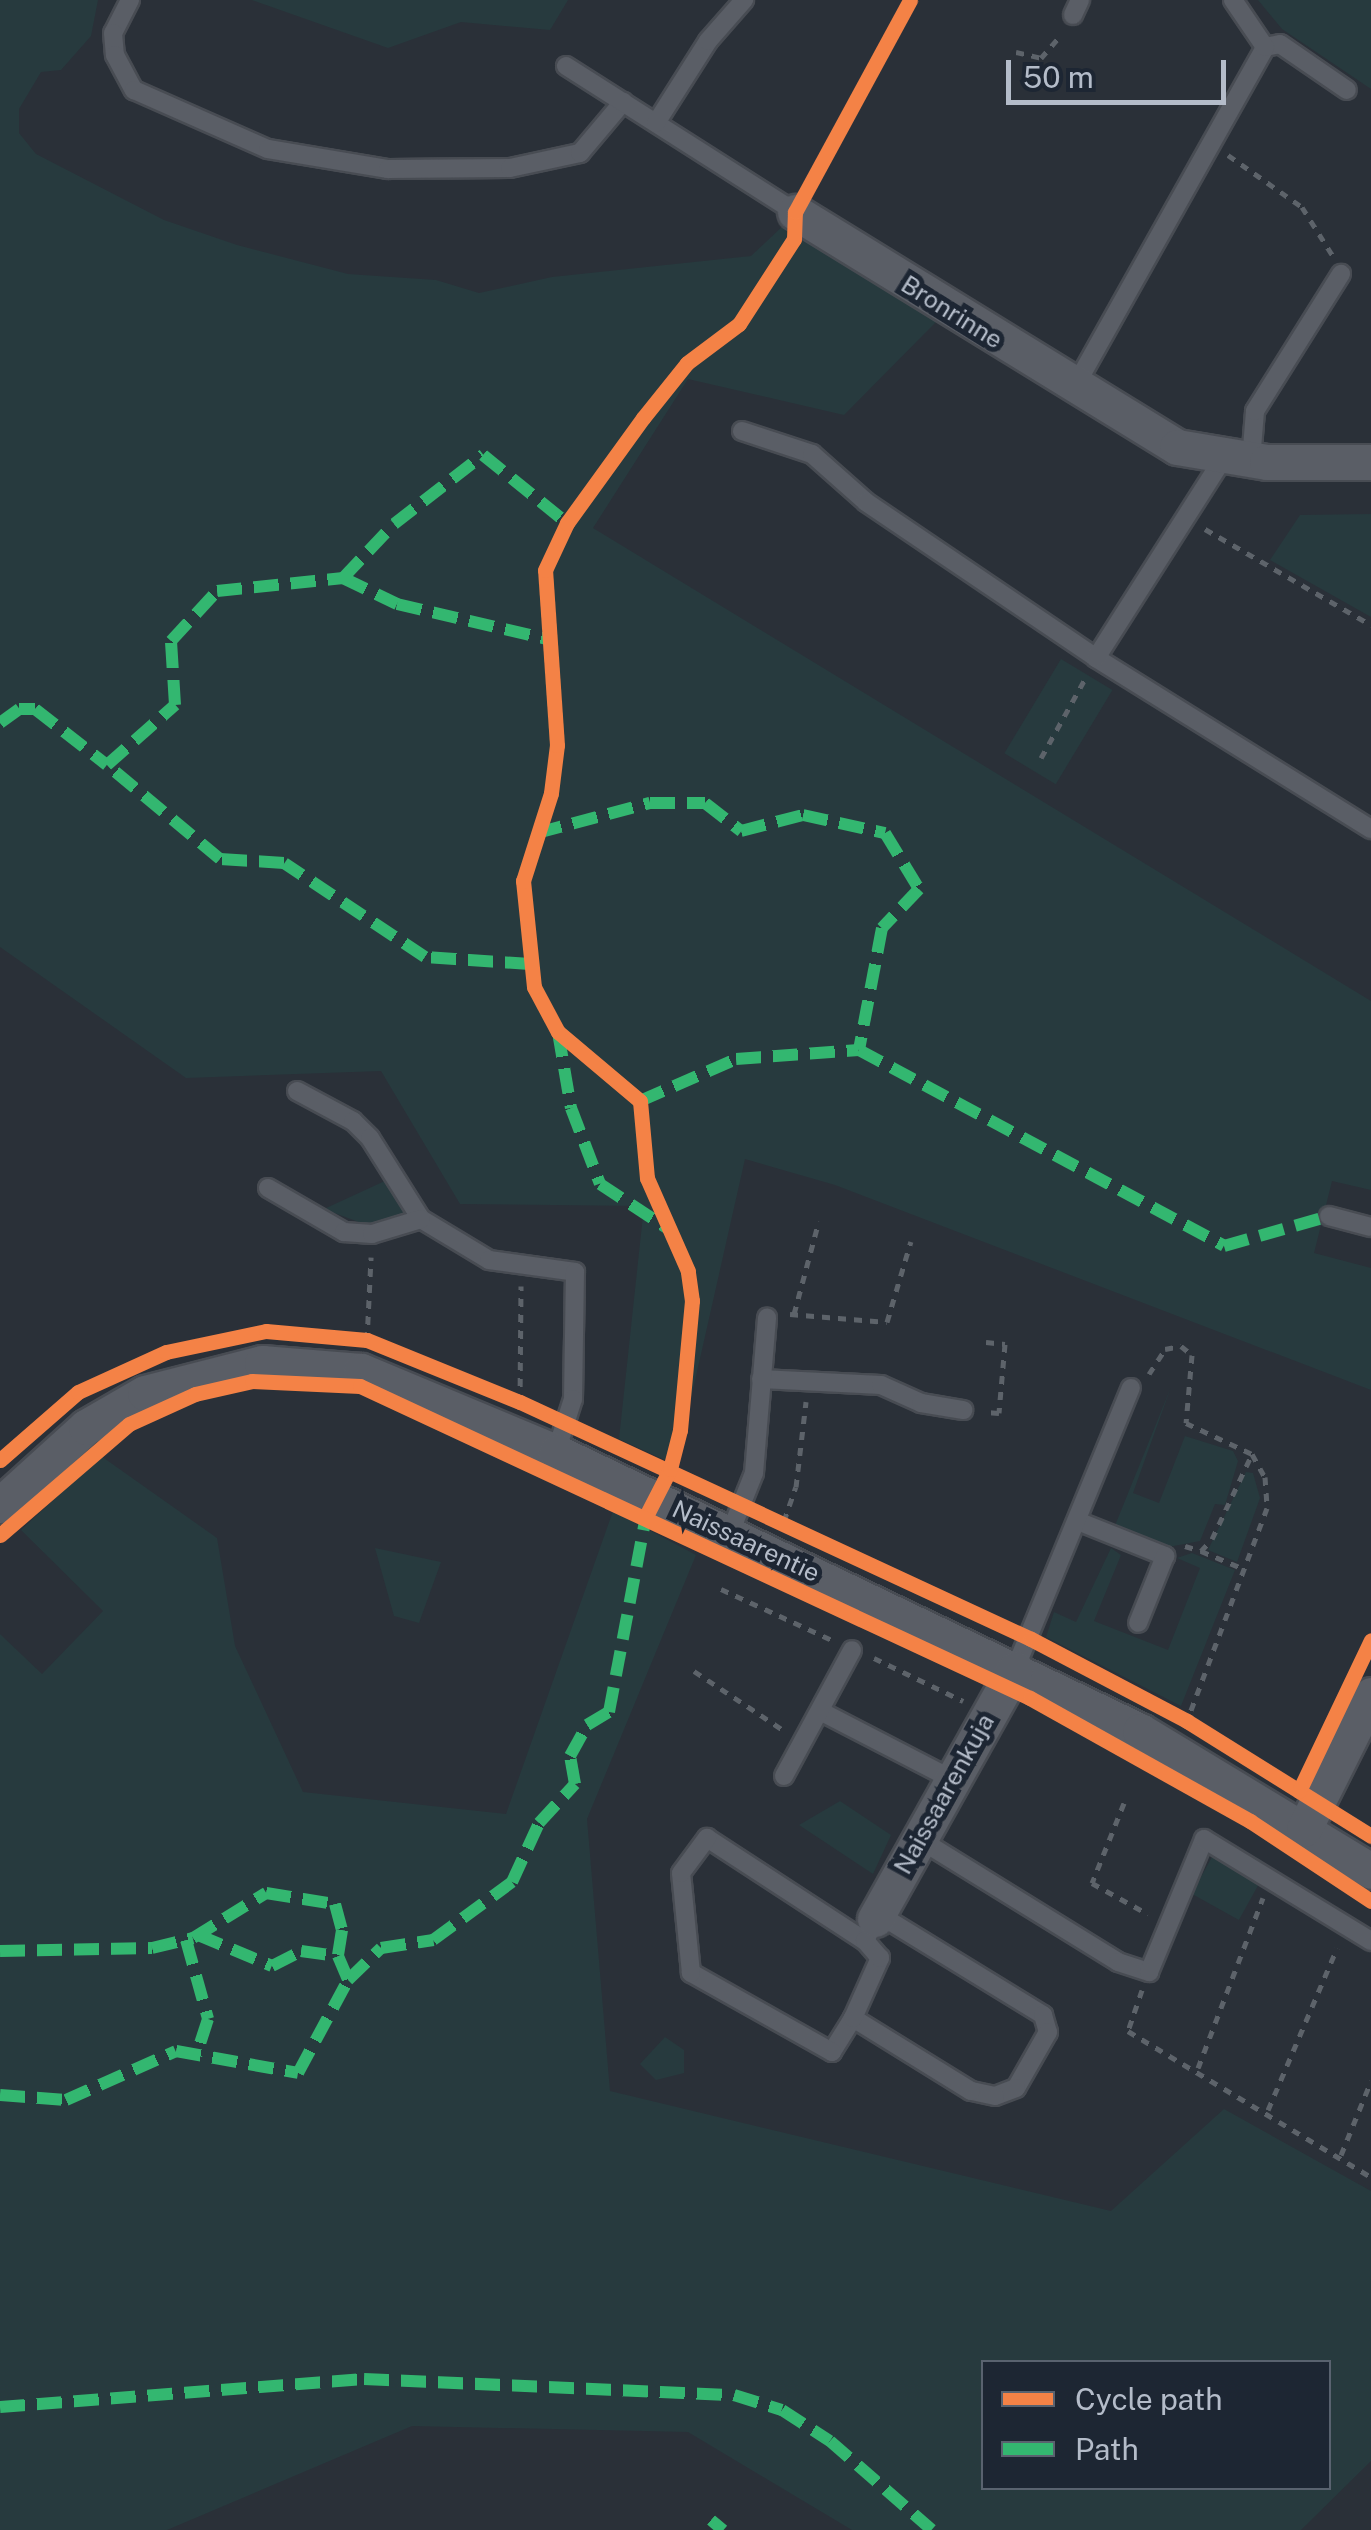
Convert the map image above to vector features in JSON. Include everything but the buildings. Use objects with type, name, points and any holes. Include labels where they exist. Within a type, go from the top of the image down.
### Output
[{"type":"street","name":"Bronrinne","points":[[794,212],[1074,388],[1177,447],[1237,460],[1371,462]]},
{"type":"street","name":"Naissaarentie","points":[[0,1505],[117,1406],[216,1370],[262,1362],[311,1362],[401,1382],[562,1439],[736,1518],[1014,1670],[1140,1731],[1371,1871]]},
{"type":"street","name":"Naissaarenkuja","points":[[870,1930],[1014,1670]]},
{"type":"street","points":[[1304,1828],[1371,1695]]},
{"type":"lane","points":[[130,0],[113,33],[115,54],[134,90],[268,149],[388,169],[510,168],[580,153],[623,102]]},
{"type":"lane","points":[[656,124],[744,0]]},
{"type":"lane","points":[[1233,0],[1265,46]]},
{"type":"lane","points":[[1265,46],[1280,44],[1347,90]]},
{"type":"lane","points":[[1074,388],[1265,46]]},
{"type":"lane","name":"Bronrinne","points":[[566,66],[794,212]]},
{"type":"lane","points":[[1096,658],[1187,518],[1237,460],[1256,410],[1342,274]]},
{"type":"lane","points":[[742,431],[812,454],[866,502],[1096,658],[1371,829]]},
{"type":"lane","points":[[297,1091],[370,1138],[422,1219],[490,1260],[521,1268],[575,1272],[562,1439]]},
{"type":"lane","points":[[268,1188],[344,1232],[372,1234],[422,1219]]},
{"type":"lane","points":[[1329,1216],[1371,1227]]},
{"type":"lane","points":[[736,1518],[754,1473],[767,1318]]},
{"type":"lane","points":[[761,1379],[881,1385],[921,1403],[963,1410]]},
{"type":"lane","points":[[1014,1670],[1080,1522],[1132,1388]]},
{"type":"lane","points":[[1080,1522],[1165,1556],[1138,1623]]},
{"type":"lane","points":[[784,1776],[852,1650]]},
{"type":"lane","points":[[820,1711],[952,1779]]},
{"type":"lane","points":[[706,1838],[870,1930],[880,1958],[832,2052],[690,1973],[681,1873],[706,1838]]},
{"type":"lane","points":[[919,1839],[1118,1962],[1149,1972],[1204,1838],[1371,1941]]},
{"type":"lane","points":[[852,2018],[972,2091],[996,2096],[1016,2088],[1048,2032],[1043,2016],[888,1920],[870,1930]]},
{"type":"path","points":[[1016,52],[1041,58],[1076,8]]},
{"type":"path","points":[[1209,143],[1302,207],[1322,230],[1342,274]]},
{"type":"path","points":[[1187,518],[1371,625]]},
{"type":"path","points":[[1040,758],[1096,658]]},
{"type":"path","points":[[794,1314],[819,1222]]},
{"type":"path","points":[[349,1337],[375,1342],[372,1234]]},
{"type":"path","points":[[767,1318],[794,1314],[887,1322],[910,1240]]},
{"type":"path","points":[[520,1402],[521,1268]]},
{"type":"path","points":[[963,1410],[999,1413],[1006,1344],[986,1342]]},
{"type":"path","points":[[1124,1409],[1165,1349],[1181,1346],[1192,1355],[1186,1423],[1252,1454],[1265,1477],[1267,1508],[1187,1721]]},
{"type":"path","points":[[784,1522],[796,1488],[809,1381]]},
{"type":"path","points":[[502,1394],[520,1402],[562,1439]]},
{"type":"path","points":[[1201,1551],[1220,1526],[1252,1454]]},
{"type":"path","points":[[736,1518],[784,1522],[801,1530]]},
{"type":"path","points":[[1165,1556],[1184,1546],[1244,1569]]},
{"type":"path","points":[[694,1671],[802,1743]]},
{"type":"path","points":[[940,1690],[954,1697]]},
{"type":"path","points":[[1170,1712],[1202,1730]]},
{"type":"path","points":[[1124,1804],[1092,1882],[1168,1925]]},
{"type":"path","points":[[1198,2068],[1272,1877]]},
{"type":"path","points":[[1268,2110],[1328,1958],[1353,1930]]},
{"type":"path","points":[[1149,1972],[1128,2031],[1198,2068],[1371,2176]]},
{"type":"path","points":[[1341,2155],[1371,2081]]},
{"type":"green space","points":[[0,0],[98,0],[91,36],[61,70],[41,72],[19,109],[19,133],[36,154],[164,220],[237,245],[348,274],[436,280],[479,293],[552,277],[751,256],[786,223],[940,318],[844,415],[688,379],[593,528],[1371,1001],[1371,1190],[1332,1181],[1314,1253],[1371,1268],[1371,1390],[835,1185],[745,1159],[676,1465],[619,1439],[644,1206],[460,1204],[381,1071],[186,1078],[0,947]]},
{"type":"green space","points":[[252,0],[568,0],[550,30],[461,22],[388,48]]},
{"type":"green space","points":[[1258,0],[1371,0],[1371,89],[1282,29]]},
{"type":"green space","points":[[1371,514],[1371,617],[1270,560],[1300,515]]},
{"type":"green space","points":[[1061,659],[1112,690],[1056,784],[1004,753]]},
{"type":"green space","points":[[387,1180],[409,1217],[372,1227],[324,1209]]},
{"type":"green space","points":[[1171,1387],[1133,1493],[1159,1503],[1185,1436],[1233,1451],[1238,1461],[1225,1505],[1215,1504],[1200,1541],[1163,1548],[1114,1528]]},
{"type":"green space","points":[[101,1456],[217,1538],[235,1646],[303,1792],[506,1814],[613,1511],[696,1555],[587,1819],[610,2091],[1111,2211],[1224,2109],[1371,2191],[1371,2461],[1301,2530],[852,2530],[688,2432],[412,2426],[167,2530],[0,2530],[0,1634],[42,1674],[103,1611],[21,1530]]},
{"type":"green space","points":[[1246,1472],[1253,1473],[1260,1498],[1237,1562],[1208,1550]]},
{"type":"green space","points":[[375,1548],[441,1562],[419,1623],[394,1616]]},
{"type":"green space","points":[[1111,1548],[1121,1555],[1094,1621],[1168,1650],[1200,1568],[1177,1558],[1192,1553],[1235,1570],[1181,1706],[1046,1637],[1054,1612],[1076,1622]]},
{"type":"green space","points":[[840,1801],[891,1835],[873,1874],[799,1825]]},
{"type":"green space","points":[[1212,1857],[1259,1883],[1239,1920],[1192,1894]]},
{"type":"green space","points":[[665,2037],[684,2050],[684,2073],[656,2080],[640,2064]]},
{"type":"marked path","points":[[530,964],[425,957],[284,863],[220,859],[107,765],[175,705],[171,641],[217,591],[343,578],[394,524],[483,455],[567,523]]},
{"type":"marked path","points":[[343,578],[397,604],[552,640]]},
{"type":"marked path","points":[[0,723],[19,709],[35,709],[107,765]]},
{"type":"marked path","points":[[537,833],[650,803],[705,803],[741,831],[803,815],[885,833],[919,889],[882,928],[859,1050],[1224,1246],[1329,1216]]},
{"type":"marked path","points":[[558,1032],[571,1108],[600,1184],[667,1228]]},
{"type":"marked path","points":[[640,1101],[736,1059],[859,1050]]},
{"type":"marked path","points":[[0,2095],[66,2100],[176,2051],[298,2073],[348,1980],[381,1948],[433,1940],[512,1882],[539,1823],[575,1784],[570,1756],[587,1725],[609,1712],[646,1516]]},
{"type":"marked path","points":[[0,1951],[152,1948],[193,1938],[266,1893],[335,1904],[342,1930],[338,1956],[348,1980]]},
{"type":"marked path","points":[[198,1935],[272,1966],[301,1951],[338,1956]]},
{"type":"marked path","points":[[186,1940],[208,2019],[196,2055]]},
{"type":"marked path","points":[[0,2407],[364,2379],[734,2395],[782,2410],[830,2441],[932,2530]]},
{"type":"marked path","points":[[711,2520],[723,2530]]},
{"type":"cycle path","points":[[646,1516],[670,1469],[680,1430],[692,1301],[688,1271],[647,1178],[640,1101],[558,1032],[534,987],[523,881],[551,793],[557,745],[545,570],[567,523],[643,418],[687,363],[739,324],[794,239],[795,212],[910,0]]},
{"type":"cycle path","points":[[0,1460],[78,1392],[166,1352],[266,1331],[367,1340],[520,1402],[1031,1639],[1187,1721],[1371,1836]]},
{"type":"cycle path","points":[[0,1535],[129,1424],[195,1394],[252,1381],[360,1386],[1030,1698],[1250,1821],[1371,1901]]},
{"type":"cycle path","points":[[1299,1791],[1371,1640]]}]
